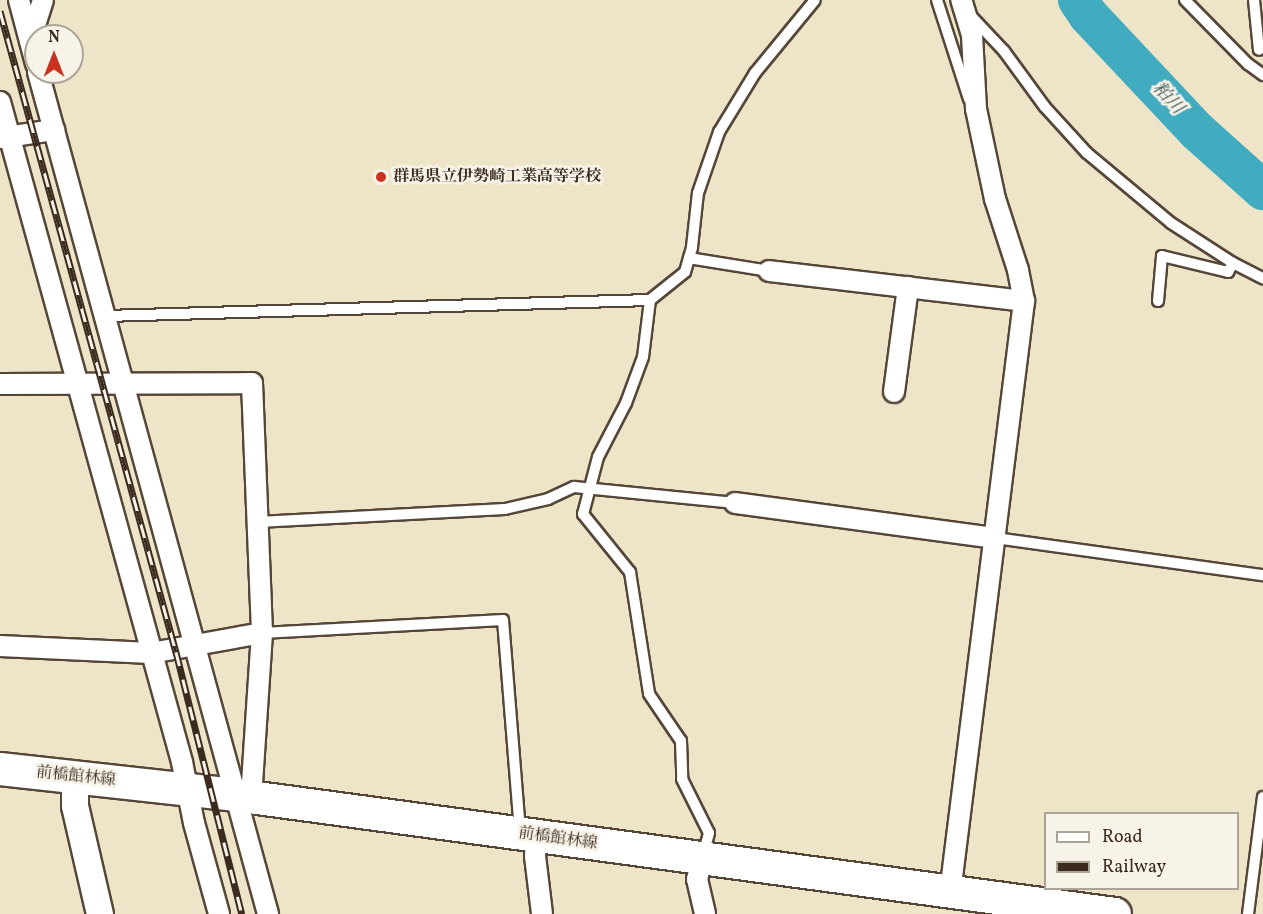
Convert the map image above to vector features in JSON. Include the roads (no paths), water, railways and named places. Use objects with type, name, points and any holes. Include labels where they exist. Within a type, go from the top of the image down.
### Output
[{"type":"main road","name":"前橋館林線","points":[[0,769],[188,789],[1103,913]]},
{"type":"street","points":[[19,0],[25,24]]},
{"type":"street","points":[[35,24],[43,0]]},
{"type":"street","points":[[950,893],[1024,301],[1018,270],[995,199],[992,174],[976,109],[972,34],[963,5]]},
{"type":"street","points":[[41,84],[195,646],[243,797],[268,914]]},
{"type":"street","points":[[0,102],[5,138],[78,383],[188,789],[219,914]]},
{"type":"street","points":[[5,138],[54,130]]},
{"type":"street","points":[[769,271],[1024,301]]},
{"type":"street","points":[[894,392],[908,287]]},
{"type":"street","points":[[0,384],[252,383],[262,633],[243,797]]},
{"type":"street","points":[[735,503],[995,538]]},
{"type":"street","points":[[0,646],[151,653],[262,633]]},
{"type":"street","points":[[75,777],[75,806],[100,914]]},
{"type":"street","points":[[528,835],[535,856],[542,914]]},
{"type":"street","points":[[702,858],[697,879],[705,914]]},
{"type":"lane","points":[[105,316],[650,300],[686,272],[698,193],[719,132],[755,73],[815,0]]},
{"type":"lane","points":[[937,0],[968,98],[976,109]]},
{"type":"lane","points":[[1185,0],[1248,64],[1263,75]]},
{"type":"lane","points":[[1254,0],[1259,50]]},
{"type":"lane","points":[[963,5],[1004,51],[1045,107],[1087,153],[1171,224],[1233,263],[1263,278]]},
{"type":"lane","points":[[1158,301],[1162,256],[1228,272],[1233,263]]},
{"type":"lane","points":[[689,258],[769,271]]},
{"type":"lane","points":[[650,300],[643,357],[626,403],[598,457],[582,514],[630,572],[649,694],[681,741],[682,778],[709,833],[702,858]]},
{"type":"lane","points":[[258,522],[505,509],[548,499],[574,487],[735,503]]},
{"type":"lane","points":[[995,538],[1263,575]]},
{"type":"lane","points":[[262,633],[503,620],[528,835]]},
{"type":"lane","points":[[1248,914],[1263,797]]},
{"type":"waterway","name":"粕川","points":[[1078,0],[1088,15],[1197,131],[1263,190]]},
{"type":"railway","points":[[0,11],[176,652],[242,914]]},
{"type":"place","name":"群馬県立伊勢崎工業高等学校","points":[[381,177]]}]
